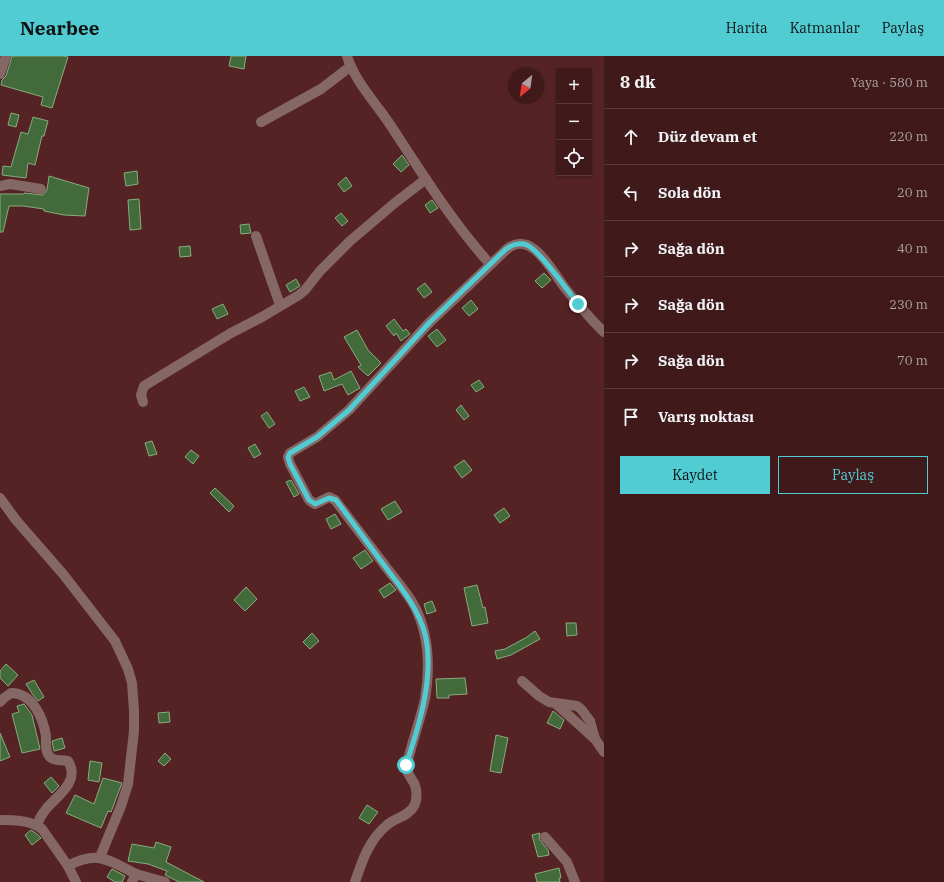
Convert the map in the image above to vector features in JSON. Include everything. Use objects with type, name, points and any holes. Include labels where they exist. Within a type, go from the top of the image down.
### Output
[{"type":"street","points":[[0,74],[6,56]]},
{"type":"street","points":[[261,122],[321,89],[349,61],[361,82],[426,179],[464,233],[490,264]]},
{"type":"street","points":[[144,402],[141,395],[142,389],[147,383],[231,332],[262,317],[305,290],[320,271],[350,241],[426,179]]},
{"type":"street","points":[[0,186],[10,184],[41,189]]},
{"type":"street","points":[[256,236],[280,305]]},
{"type":"street","points":[[355,882],[365,855],[374,838],[389,824],[414,808],[416,803],[414,784],[408,775],[406,765],[425,699],[428,663],[425,635],[414,606],[336,500],[329,498],[315,504],[309,500],[290,464],[288,457],[290,453],[317,437],[349,410],[429,323],[490,264],[512,245],[521,243],[531,247],[604,332]]},
{"type":"street","points":[[0,498],[16,520],[63,574],[104,626],[121,653],[132,683],[134,731],[128,784],[121,806],[100,857]]},
{"type":"street","points":[[522,681],[543,699],[555,703],[595,739],[604,752]]},
{"type":"street","points":[[0,702],[11,693],[20,694],[29,700],[37,710],[44,726],[47,753],[50,758],[54,760],[68,761],[71,767],[72,773],[65,790],[47,808],[36,825]]},
{"type":"street","points":[[0,820],[26,822],[36,825],[47,835],[68,866],[76,882]]},
{"type":"street","points":[[545,837],[567,862],[575,882]]},
{"type":"street","points":[[68,866],[79,860],[100,857],[113,861],[134,878],[166,882]]},
{"type":"building","points":[[12,56],[68,57],[52,108],[41,105],[43,97],[1,85],[2,80],[6,76]]},
{"type":"building","points":[[231,56],[246,56],[244,69],[229,66]]},
{"type":"building","points":[[11,113],[19,115],[16,127],[8,125]]},
{"type":"building","points":[[33,117],[48,121],[44,136],[42,136],[35,165],[28,163],[26,178],[2,175],[3,166],[11,167],[21,132],[28,134]]},
{"type":"building","points":[[402,155],[409,165],[401,172],[393,164]]},
{"type":"building","points":[[137,171],[138,184],[126,186],[124,173]]},
{"type":"building","points":[[49,176],[89,188],[85,216],[64,215],[44,211],[44,209],[23,206],[9,206],[3,232],[0,232],[0,194],[24,193],[43,195],[47,190]]},
{"type":"building","points":[[346,177],[352,186],[344,192],[338,184]]},
{"type":"building","points":[[139,199],[141,229],[130,230],[128,200]]},
{"type":"building","points":[[432,200],[438,208],[430,213],[425,205]]},
{"type":"building","points":[[341,213],[348,221],[342,226],[335,218]]},
{"type":"building","points":[[249,224],[251,233],[241,234],[240,225]]},
{"type":"building","points":[[190,246],[191,256],[180,257],[179,247]]},
{"type":"building","points":[[544,273],[551,280],[542,288],[535,281]]},
{"type":"building","points":[[296,279],[300,286],[290,292],[286,285]]},
{"type":"building","points":[[425,283],[432,292],[424,298],[417,289]]},
{"type":"building","points":[[471,300],[478,309],[469,316],[462,308]]},
{"type":"building","points":[[223,304],[228,314],[217,319],[212,309]]},
{"type":"building","points":[[394,319],[403,331],[406,329],[410,334],[401,341],[396,333],[394,336],[386,326]]},
{"type":"building","points":[[437,329],[446,340],[437,347],[428,336]]},
{"type":"building","points":[[357,330],[368,350],[381,363],[368,376],[358,367],[361,365],[344,337]]},
{"type":"building","points":[[351,371],[360,388],[348,395],[342,384],[324,391],[319,376],[331,372],[334,380]]},
{"type":"building","points":[[479,380],[484,387],[476,392],[471,385]]},
{"type":"building","points":[[304,387],[310,397],[300,401],[295,391]]},
{"type":"building","points":[[461,405],[469,416],[464,420],[456,410]]},
{"type":"building","points":[[267,412],[275,424],[269,428],[261,416]]},
{"type":"building","points":[[152,441],[157,454],[149,456],[145,443]]},
{"type":"building","points":[[255,444],[261,454],[254,458],[248,448]]},
{"type":"building","points":[[191,450],[199,456],[193,464],[185,457]]},
{"type":"building","points":[[464,460],[472,470],[462,478],[454,467]]},
{"type":"building","points":[[291,480],[299,494],[294,497],[286,482]]},
{"type":"building","points":[[215,488],[234,506],[229,512],[210,493]]},
{"type":"building","points":[[395,501],[402,512],[388,520],[381,509]]},
{"type":"building","points":[[504,508],[510,516],[500,523],[494,515]]},
{"type":"building","points":[[335,514],[341,524],[331,529],[326,519]]},
{"type":"building","points":[[365,550],[373,561],[361,569],[353,558]]},
{"type":"building","points":[[390,583],[396,590],[384,598],[379,590]]},
{"type":"building","points":[[477,585],[483,608],[485,607],[488,623],[472,626],[464,588]]},
{"type":"building","points":[[246,587],[257,599],[245,611],[234,600]]},
{"type":"building","points":[[432,601],[436,611],[427,614],[424,604]]},
{"type":"building","points":[[566,623],[576,623],[577,635],[567,636]]},
{"type":"building","points":[[535,631],[540,639],[511,655],[497,659],[495,651],[505,649]]},
{"type":"building","points":[[312,633],[319,641],[310,649],[303,642]]},
{"type":"building","points":[[6,664],[18,675],[8,686],[0,678],[0,671]]},
{"type":"building","points":[[465,678],[467,694],[449,695],[449,698],[437,698],[436,679]]},
{"type":"building","points":[[34,680],[44,697],[38,701],[26,684]]},
{"type":"building","points":[[24,704],[32,715],[40,749],[22,753],[12,714],[19,712],[17,706]]},
{"type":"building","points":[[553,711],[564,720],[560,729],[547,723]]},
{"type":"building","points":[[169,712],[170,722],[159,723],[158,713]]},
{"type":"building","points":[[0,733],[10,757],[0,761]]},
{"type":"building","points":[[496,735],[508,738],[501,773],[490,771]]},
{"type":"building","points":[[62,738],[65,748],[54,751],[52,741]]},
{"type":"building","points":[[165,753],[171,759],[164,766],[158,761]]},
{"type":"building","points":[[90,761],[102,763],[99,782],[88,780]]},
{"type":"building","points":[[51,777],[59,786],[52,793],[44,783]]},
{"type":"building","points":[[103,778],[122,783],[111,812],[108,811],[101,828],[66,813],[75,795],[94,804]]},
{"type":"building","points":[[367,805],[378,812],[369,824],[359,818]]},
{"type":"building","points":[[31,830],[41,838],[32,845],[25,835]]},
{"type":"building","points":[[540,833],[539,839],[548,850],[549,855],[538,857],[532,835]]},
{"type":"building","points":[[156,842],[171,847],[166,862],[204,882],[179,882],[165,875],[167,871],[148,864],[128,861],[132,844],[154,848]]},
{"type":"building","points":[[559,868],[561,878],[559,878],[560,882],[537,882],[535,874]]},
{"type":"building","points":[[112,869],[125,876],[122,882],[115,882],[107,877]]},
{"type":"route","points":[[406,765],[425,699],[428,663],[427,649],[425,635],[419,617],[414,606],[403,590],[336,500],[329,498],[315,504],[309,500],[288,460],[288,457],[290,453],[317,437],[338,421],[429,323],[512,245],[521,243],[526,244],[536,251],[578,304]]}]
